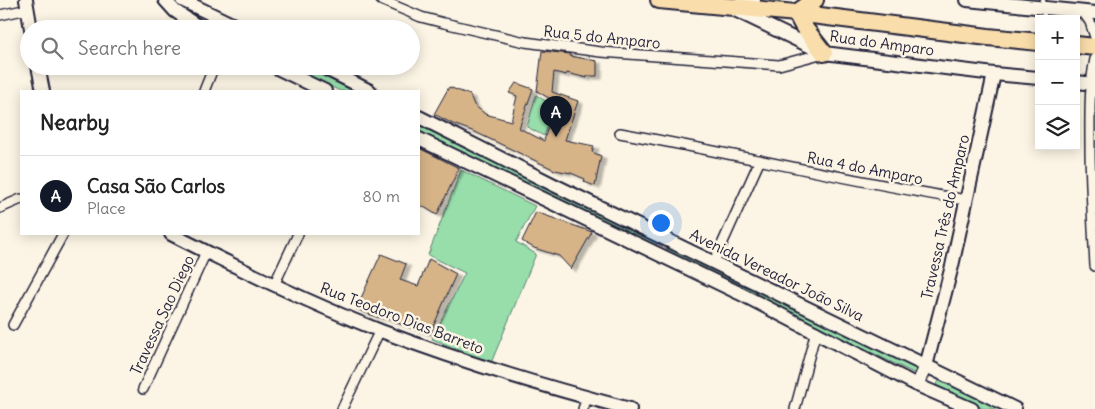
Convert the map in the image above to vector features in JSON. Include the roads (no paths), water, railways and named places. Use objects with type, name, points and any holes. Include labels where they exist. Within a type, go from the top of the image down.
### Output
[{"type":"highway","points":[[659,0],[796,13],[1035,42]]},
{"type":"highway","points":[[796,13],[814,0]]},
{"type":"highway","points":[[796,13],[803,26],[824,53]]},
{"type":"highway","points":[[1080,45],[1095,47]]},
{"type":"street","points":[[165,0],[187,20]]},
{"type":"street","points":[[182,0],[223,20]]},
{"type":"street","name":"Rua 5 do Amparo","points":[[380,0],[421,17],[444,24],[525,42],[601,52],[779,65],[824,53]]},
{"type":"street","points":[[727,6],[754,0]]},
{"type":"street","points":[[968,0],[1089,13],[1095,37]]},
{"type":"street","points":[[0,15],[27,5],[30,20]]},
{"type":"street","name":"Rua do Amparo","points":[[727,6],[824,53],[1035,78]]},
{"type":"street","points":[[1095,59],[1090,183],[1095,266]]},
{"type":"street","name":"Travessa Três do Amparo","points":[[918,384],[926,366],[952,266],[994,74]]},
{"type":"street","points":[[40,75],[43,90]]},
{"type":"street","points":[[204,90],[210,75]]},
{"type":"street","points":[[292,75],[323,90]]},
{"type":"street","points":[[338,75],[368,90]]},
{"type":"street","points":[[1080,82],[1093,84]]},
{"type":"street","name":"Avenida Vereador João Silva","points":[[420,118],[552,184],[1015,409]]},
{"type":"street","name":"Rua 4 do Amparo","points":[[620,133],[878,185],[966,200]]},
{"type":"street","points":[[420,139],[665,257],[812,329],[918,384],[972,409]]},
{"type":"street","points":[[714,262],[760,160]]},
{"type":"street","points":[[0,208],[20,199]]},
{"type":"street","points":[[13,325],[62,235]]},
{"type":"street","name":"Rua Teodoro Dias Barreto","points":[[173,235],[274,285],[380,330],[585,403],[630,409]]},
{"type":"street","points":[[274,285],[298,235]]},
{"type":"street","points":[[665,257],[672,241]]},
{"type":"street","name":"Travessa Sao Diego","points":[[143,389],[206,252]]},
{"type":"street","points":[[795,409],[814,311]]},
{"type":"street","points":[[342,409],[380,330]]},
{"type":"place","name":"Casa São Carlos","points":[[556,137]]}]
